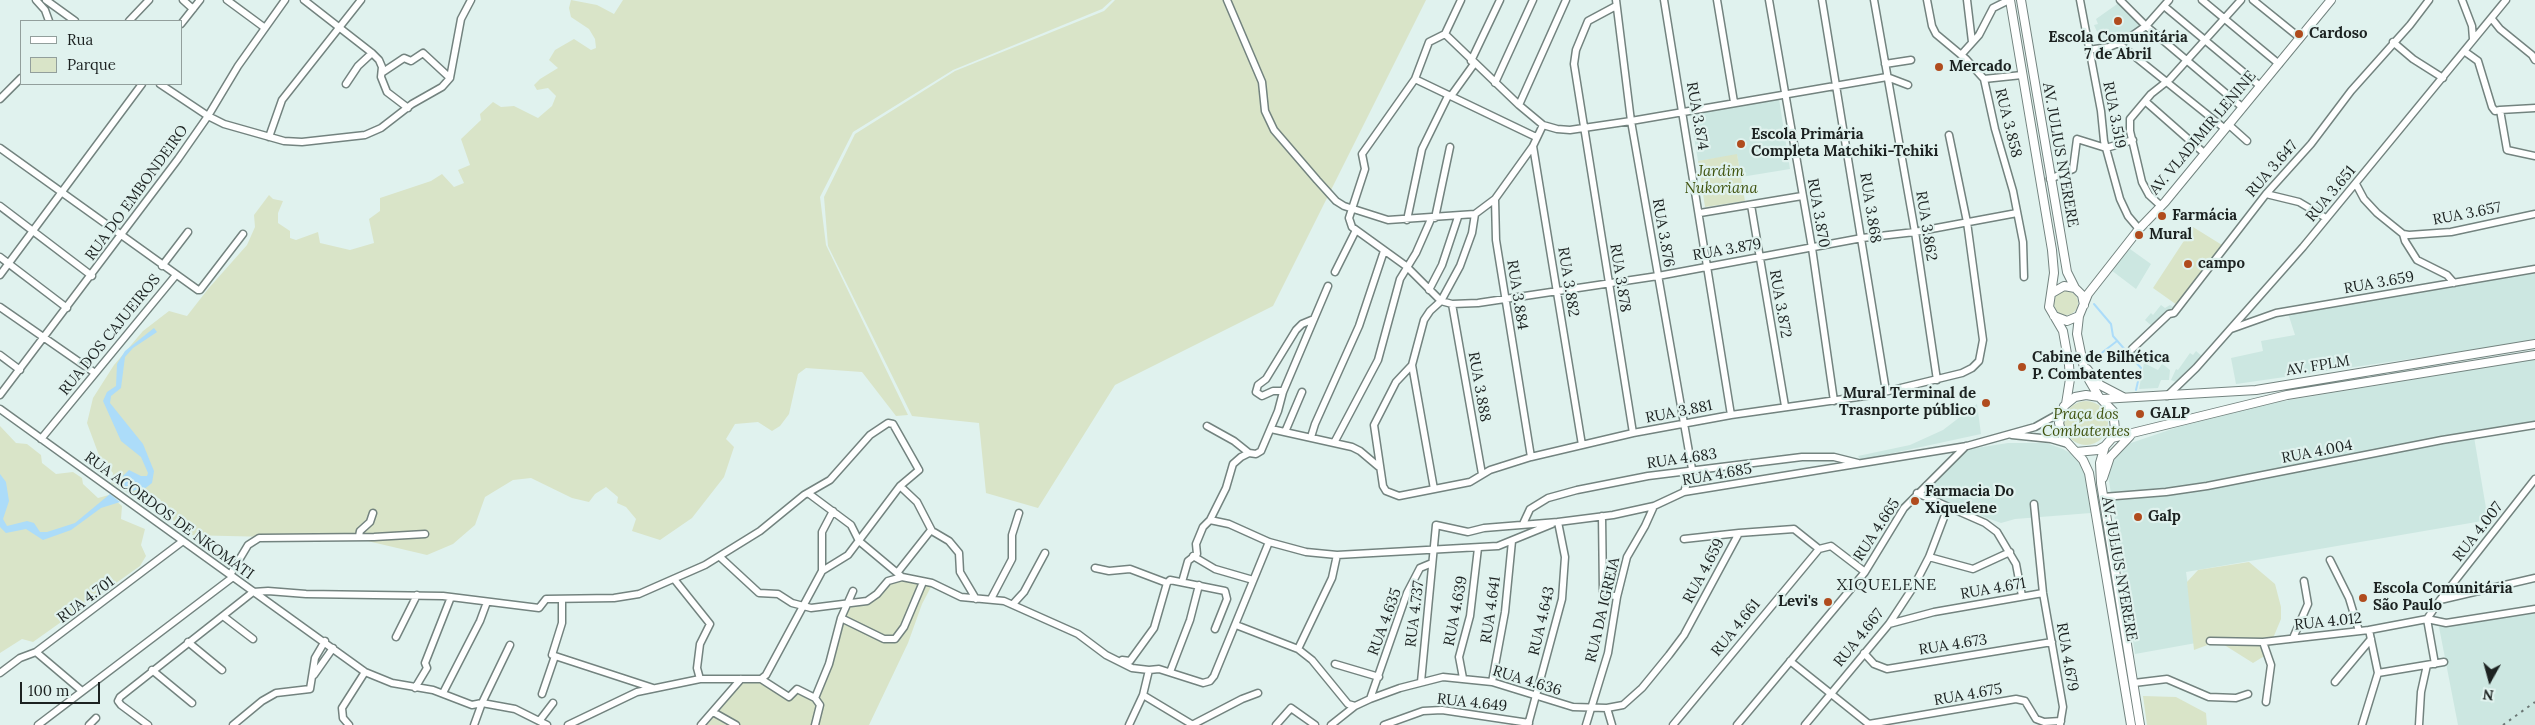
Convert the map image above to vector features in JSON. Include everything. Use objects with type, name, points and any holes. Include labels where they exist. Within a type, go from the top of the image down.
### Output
[{"type":"main road","name":"AV. JULIUS NYERERE","points":[[2010,0],[2052,247],[2054,273],[2049,302],[2064,335],[2069,365],[2070,379],[2066,404],[2060,413]]},
{"type":"main road","name":"AV. JULIUS NYERERE","points":[[2021,0],[2067,272],[2075,288],[2082,295],[2084,305]]},
{"type":"main road","name":"AV. VLADIMIR LENINE","points":[[2084,305],[2096,283],[2139,229],[2161,206],[2331,0]]},
{"type":"main road","points":[[2052,293],[2064,286],[2075,288],[2096,283]]},
{"type":"main road","points":[[2060,413],[2060,431],[2068,444],[2076,452],[2090,452],[2105,446],[2112,438],[2116,420],[2113,411],[2101,398],[2084,373],[2080,354],[2077,334],[2079,316],[2084,305]]},
{"type":"main road","points":[[2054,316],[2067,321],[2079,316]]},
{"type":"main road","name":"AV. FPLM","points":[[2101,398],[2256,390],[2535,344]]},
{"type":"main road","points":[[2080,354],[2087,369],[2096,381],[2124,398]]},
{"type":"main road","name":"AV. FPLM","points":[[2112,438],[2132,435],[2259,401],[2535,355]]},
{"type":"main road","points":[[2344,376],[2346,385]]},
{"type":"main road","points":[[2066,404],[2080,396],[2101,398]]},
{"type":"main road","points":[[2101,483],[2110,457],[2132,435]]},
{"type":"main road","name":"AV. JULIUS NYERERE","points":[[2105,446],[2100,463],[2101,483],[2140,725]]},
{"type":"main road","name":"AV. JULIUS NYERERE","points":[[2076,452],[2083,460],[2089,473],[2131,725]]},
{"type":"street","points":[[36,0],[45,10],[49,20]]},
{"type":"street","points":[[46,0],[74,20]]},
{"type":"street","points":[[130,20],[149,0]]},
{"type":"street","points":[[183,0],[193,9]]},
{"type":"street","points":[[182,23],[200,0]]},
{"type":"street","points":[[227,0],[265,28]]},
{"type":"street","name":"RUA DO EMBONDEIRO","points":[[0,396],[92,276],[208,116],[238,66],[285,0]]},
{"type":"street","points":[[304,0],[379,60],[383,72],[381,78],[387,92],[408,108]]},
{"type":"street","points":[[269,136],[280,103],[361,0]]},
{"type":"street","points":[[162,85],[208,116],[224,124],[269,136],[302,142],[365,135],[381,128],[408,108],[437,91],[450,78],[461,19],[472,0]]},
{"type":"street","points":[[1226,0],[1234,12],[1243,41],[1262,82],[1265,110],[1274,130],[1336,201],[1351,209],[1378,218],[1407,220],[1475,214],[1495,199],[1533,146]]},
{"type":"street","points":[[1336,272],[1356,230],[1349,223],[1351,209],[1365,169],[1362,154],[1415,79],[1429,42],[1445,34],[1461,0]]},
{"type":"street","points":[[1407,220],[1422,149],[1450,96],[1472,62],[1500,0]]},
{"type":"street","points":[[1495,83],[1533,0]]},
{"type":"street","points":[[1518,105],[1566,0]]},
{"type":"street","name":"RUA 3.874","points":[[1664,0],[1732,415]]},
{"type":"street","points":[[1717,0],[1734,102]]},
{"type":"street","name":"RUA 3.870","points":[[1769,0],[1812,248],[1834,401]]},
{"type":"street","name":"RUA 3.868","points":[[1822,0],[1886,391]]},
{"type":"street","name":"RUA 3.862","points":[[1874,0],[1915,232],[1937,380]]},
{"type":"street","name":"RUA 3.858","points":[[1927,0],[1934,30],[1942,40],[1961,55],[1984,79],[2023,242],[2024,278]]},
{"type":"street","points":[[1968,0],[1972,42]]},
{"type":"street","points":[[1961,55],[1979,35],[1993,8],[2010,0]]},
{"type":"street","name":"RUA 3.519","points":[[2080,0],[2106,148],[2120,199],[2128,216],[2139,229]]},
{"type":"street","points":[[2120,0],[2146,26],[2242,108]]},
{"type":"street","points":[[2202,0],[2225,17],[2278,64]]},
{"type":"street","points":[[2161,206],[2149,195],[2142,182],[2129,125],[2130,119],[2241,0]]},
{"type":"street","points":[[2254,0],[2300,38]]},
{"type":"street","name":"RUA 3.647","points":[[2132,349],[2169,314],[2174,313],[2266,194],[2311,144],[2352,90],[2429,0]]},
{"type":"street","points":[[2462,0],[2472,26],[2474,39]]},
{"type":"street","name":"RUA 3.651","points":[[2167,396],[2230,330],[2356,184],[2506,0]]},
{"type":"street","name":"RUA 3.876","points":[[1616,3],[1631,121],[1682,424],[1692,469]]},
{"type":"street","name":"RUA 3.878","points":[[1616,3],[1588,21],[1576,50],[1575,67],[1633,434]]},
{"type":"street","points":[[2088,50],[2118,43],[2146,26],[2166,3],[2204,40],[2260,86]]},
{"type":"street","points":[[2492,19],[2500,29],[2532,55],[2535,60]]},
{"type":"street","points":[[1445,34],[1518,105],[1543,125],[1570,130],[1583,126],[1631,121],[1683,110],[1887,77],[1908,85]]},
{"type":"street","points":[[2393,42],[2412,59],[2443,78]]},
{"type":"street","points":[[2118,43],[2166,82],[2247,141]]},
{"type":"street","points":[[2464,51],[2478,61],[2492,107],[2495,110],[2535,108]]},
{"type":"street","points":[[346,84],[358,66],[372,53]]},
{"type":"street","points":[[383,72],[404,58],[410,61],[423,54],[450,78]]},
{"type":"street","points":[[1885,64],[1911,60]]},
{"type":"street","points":[[1984,79],[2022,75]]},
{"type":"street","points":[[0,100],[20,79]]},
{"type":"street","points":[[1415,79],[1536,137]]},
{"type":"street","points":[[0,275],[99,145],[141,85]]},
{"type":"street","points":[[2145,101],[2204,154]]},
{"type":"street","points":[[2500,110],[2507,150],[2535,156]]},
{"type":"street","name":"RUA 3.882","points":[[1543,125],[1533,146],[1582,445]]},
{"type":"street","name":"RUA 3.881","points":[[1412,365],[1396,382],[1376,419],[1374,432],[1383,486],[1392,495],[1398,496],[1474,481],[1482,474],[1531,457],[1582,445],[1732,415],[1785,406],[1834,401],[1886,391],[1937,380],[1972,368],[1980,361],[1984,340],[1967,222],[1949,135]]},
{"type":"street","points":[[2050,179],[2073,169],[2077,139],[2106,148],[2133,140]]},
{"type":"street","points":[[1334,443],[1378,360],[1406,266],[1416,253],[1433,219],[1450,147]]},
{"type":"street","name":"RUA DOS CAJUEIROS","points":[[0,148],[176,275],[41,439]]},
{"type":"street","points":[[2356,184],[2368,204],[2404,234],[2408,247],[2419,263],[2447,275],[2454,283]]},
{"type":"street","points":[[2266,194],[2299,202],[2326,218]]},
{"type":"street","points":[[1700,213],[1802,196]]},
{"type":"street","name":"RUA 3.884","points":[[1495,199],[1496,240],[1504,298],[1531,457]]},
{"type":"street","name":"RUA 3.872","points":[[1751,205],[1785,406]]},
{"type":"street","points":[[0,206],[92,276]]},
{"type":"street","name":"RUA 3.879","points":[[1356,230],[1406,266],[1441,301],[1452,304],[1658,276],[1862,238],[1915,232],[2017,213]]},
{"type":"street","points":[[1434,489],[1412,365],[1424,320],[1430,311],[1441,301],[1466,252],[1475,214]]},
{"type":"street","name":"RUA 3.657","points":[[2404,234],[2451,232],[2535,214]]},
{"type":"street","points":[[1429,290],[1442,265],[1458,217]]},
{"type":"street","points":[[162,266],[188,232]]},
{"type":"street","points":[[176,275],[199,290],[243,234]]},
{"type":"street","points":[[1311,437],[1314,424],[1359,326],[1384,251]]},
{"type":"street","points":[[0,257],[67,308]]},
{"type":"street","name":"RUA 3.659","points":[[2230,330],[2276,314],[2535,269]]},
{"type":"street","points":[[1207,426],[1234,441],[1249,453],[1256,454],[1261,451],[1271,429],[1283,391],[1328,286]]},
{"type":"street","name":"RUA 3.888","points":[[1452,304],[1482,474]]},
{"type":"street","points":[[0,307],[95,373]]},
{"type":"street","points":[[1283,391],[1273,391],[1262,396],[1256,392],[1258,385],[1266,379],[1296,330],[1302,324],[1314,319]]},
{"type":"street","points":[[0,355],[20,370]]},
{"type":"street","points":[[1285,432],[1302,392]]},
{"type":"street","name":"RUA ACORDOS DE NKOMATI","points":[[0,409],[365,672],[392,683],[443,693],[472,705],[482,703],[515,709],[547,725]]},
{"type":"street","name":"RUA 4.685","points":[[1436,525],[1468,532],[1480,528],[1558,522],[1602,516],[1654,506],[1684,492],[1967,446],[1992,437],[2035,427],[2060,413]]},
{"type":"street","points":[[148,725],[121,705],[118,699],[152,670],[253,592],[268,590],[306,594],[451,597],[539,608],[546,599],[562,600],[636,595],[720,556],[764,529],[808,493],[830,480],[867,438],[890,423],[920,467],[900,486],[845,558],[822,571]]},
{"type":"street","name":"RUA 4.004","points":[[2103,497],[2166,492],[2207,486],[2442,440],[2535,425]]},
{"type":"street","points":[[1271,429],[1311,437],[1360,451],[1379,467]]},
{"type":"street","name":"RUA 4.685","points":[[2004,435],[2036,436],[2068,444]]},
{"type":"street","name":"RUA 4.665","points":[[1737,725],[1865,572],[1895,520],[1917,493],[1967,446]]},
{"type":"street","points":[[1182,582],[1186,566],[1193,556],[1197,554],[1196,544],[1203,527],[1210,520],[1226,488],[1233,464],[1237,459],[1249,453]]},
{"type":"street","name":"RUA 4.683","points":[[1523,524],[1530,509],[1548,498],[1562,493],[1692,469],[1802,457],[1834,457],[1859,464]]},
{"type":"street","points":[[1684,492],[1692,469]]},
{"type":"street","name":"RUA 4.007","points":[[2427,619],[2535,479]]},
{"type":"street","points":[[900,486],[917,502],[936,536],[949,541],[959,553],[960,572],[976,599]]},
{"type":"street","points":[[808,493],[852,525],[859,542],[899,575],[938,586],[961,597],[1012,604],[1063,630],[1078,634],[1106,654],[1132,668],[1149,670],[1159,668],[1203,683],[1210,681],[1236,625],[1269,542]]},
{"type":"street","points":[[1917,493],[1991,527],[2010,552],[2018,571],[2022,596]]},
{"type":"street","name":"RUA 4.679","points":[[2034,504],[2043,593],[2063,707],[2060,723]]},
{"type":"street","name":"RUA DA IGREJA","points":[[1586,725],[1608,652],[1617,597],[1629,550],[1645,526],[1654,506]]},
{"type":"street","name":"RUA 4.667","points":[[1805,725],[1889,624],[1914,586],[1929,557],[1948,507]]},
{"type":"street","points":[[761,679],[766,676],[822,571],[822,532],[833,511]]},
{"type":"street","points":[[359,536],[360,531],[370,522],[373,513]]},
{"type":"street","points":[[991,600],[1012,559],[1012,536],[1019,513]]},
{"type":"street","points":[[1602,516],[1603,592],[1617,597]]},
{"type":"street","points":[[1210,520],[1229,524],[1269,542],[1306,552],[1337,555],[1432,548],[1498,546],[1558,522]]},
{"type":"street","name":"RUA 4.643","points":[[1528,724],[1562,599],[1565,557],[1558,522]]},
{"type":"street","name":"RUA 4.737","points":[[1421,682],[1432,585],[1432,548],[1436,525]]},
{"type":"street","name":"RUA 4.659","points":[[1607,708],[1623,705],[1642,688],[1674,648],[1695,615],[1739,534],[1794,529],[1819,549],[1831,546],[1865,572]]},
{"type":"street","points":[[720,556],[758,593],[778,594],[803,607],[815,608],[847,605],[867,601],[877,594],[888,581],[899,575],[931,530]]},
{"type":"street","points":[[38,725],[232,576],[248,545],[259,538],[374,537],[425,534]]},
{"type":"street","points":[[1684,539],[1739,534]]},
{"type":"street","name":"RUA 4.701","points":[[0,673],[20,658],[36,652],[183,541]]},
{"type":"street","name":"RUA 4.641","points":[[1492,682],[1505,612],[1512,541]]},
{"type":"street","name":"RUA 4.639","points":[[1463,678],[1459,657],[1470,616],[1478,548]]},
{"type":"street","name":"RUA 4.661","points":[[1673,725],[1819,549]]},
{"type":"street","points":[[1929,557],[1973,569],[2010,552]]},
{"type":"street","points":[[1012,604],[1024,592],[1045,553]]},
{"type":"street","points":[[1298,649],[1332,578],[1337,555]]},
{"type":"street","points":[[1193,556],[1215,569],[1253,580]]},
{"type":"street","points":[[2330,560],[2349,598],[2359,631]]},
{"type":"street","name":"RUA 4.635","points":[[1370,699],[1407,593],[1420,568],[1432,563]]},
{"type":"street","points":[[1095,568],[1109,571],[1130,569],[1167,583]]},
{"type":"street","points":[[2440,600],[2535,578]]},
{"type":"street","points":[[674,579],[710,624],[700,644],[697,668],[700,679]]},
{"type":"street","points":[[1106,654],[1130,661],[1154,628],[1167,583],[1170,580],[1199,585],[1226,593],[1227,599],[1215,628]]},
{"type":"street","points":[[2294,638],[2308,604],[2304,581]]},
{"type":"street","points":[[842,618],[884,639],[895,639],[904,627],[923,582]]},
{"type":"street","points":[[1170,672],[1190,620],[1199,585]]},
{"type":"street","points":[[815,698],[829,664],[842,618],[853,591]]},
{"type":"street","name":"RUA 4.671","points":[[1889,624],[1934,612],[2043,593]]},
{"type":"street","points":[[396,637],[417,596]]},
{"type":"street","points":[[415,688],[427,668],[425,663],[451,597]]},
{"type":"street","points":[[562,600],[562,623],[551,652],[555,656],[654,688]]},
{"type":"street","points":[[443,693],[480,621],[487,602]]},
{"type":"street","name":"RUA 4.012","points":[[2210,641],[2263,642],[2369,630],[2427,619],[2446,623],[2535,609]]},
{"type":"street","points":[[222,616],[253,639]]},
{"type":"street","points":[[2427,619],[2434,664]]},
{"type":"street","points":[[1236,625],[1298,649],[1312,660],[1348,704],[1355,706]]},
{"type":"street","points":[[2362,725],[2378,673],[2369,630]]},
{"type":"street","points":[[2335,682],[2371,639]]},
{"type":"street","points":[[233,725],[262,701],[276,693],[310,689],[315,658],[324,641]]},
{"type":"street","points":[[188,642],[222,670]]},
{"type":"street","name":"RUA 4.673","points":[[1864,653],[1874,664],[1887,669],[2052,642]]},
{"type":"street","points":[[2263,642],[2271,665],[2266,702]]},
{"type":"street","points":[[474,725],[482,703],[510,645]]},
{"type":"street","points":[[313,679],[333,648]]},
{"type":"street","points":[[36,652],[82,691]]},
{"type":"street","points":[[542,694],[555,656]]},
{"type":"street","points":[[1790,661],[1870,725]]},
{"type":"street","points":[[2378,673],[2444,662]]},
{"type":"street","points":[[1335,664],[1378,677]]},
{"type":"street","points":[[2419,725],[2427,665]]},
{"type":"street","points":[[152,670],[192,702]]},
{"type":"street","points":[[1129,725],[1144,695],[1149,670]]},
{"type":"street","points":[[349,725],[343,718],[342,708],[365,672]]},
{"type":"street","name":"RUA 4.636","points":[[1331,725],[1355,706],[1370,699],[1421,682],[1443,677],[1492,682],[1572,707],[1607,708]]},
{"type":"street","points":[[701,725],[741,678]]},
{"type":"street","points":[[568,725],[637,692],[700,679],[741,678],[761,679],[788,696],[797,689],[815,698],[820,702],[815,725]]},
{"type":"street","points":[[2134,683],[2167,679],[2209,697],[2236,698],[2248,694]]},
{"type":"street","points":[[1144,695],[1192,725],[1242,699],[1258,693]]},
{"type":"street","name":"RUA 4.675","points":[[1870,725],[2016,699],[2025,701],[2036,719],[2044,722],[2060,723]]},
{"type":"street","points":[[540,720],[553,703]]},
{"type":"street","points":[[1276,725],[1291,708],[1315,725]]},
{"type":"street","points":[[1607,708],[1612,725]]},
{"type":"street","name":"RUA 4.649","points":[[1384,725],[1423,711],[1442,710],[1528,724]]},
{"type":"street","points":[[713,712],[736,725]]},
{"type":"street","points":[[89,725],[96,718]]},
{"type":"shaded area","name":"Escola Comunitária 7 de Abril","points":[[2120,2],[2144,25],[2103,45],[2094,25],[2098,24],[2096,19]]},
{"type":"shaded area","name":"Escola Primária Completa Matchiki-Tchiki","points":[[1779,99],[1790,169],[1741,177],[1737,155],[1698,161],[1690,113]]},
{"type":"shaded area","points":[[2130,249],[2151,264],[2136,289],[2111,270]]},
{"type":"shaded area","points":[[2535,272],[2535,341],[2236,384],[2231,358],[2263,351],[2261,341],[2295,335],[2287,310]]},
{"type":"shaded area","points":[[2161,305],[2165,308],[2170,305],[2173,307],[2153,327],[2145,320],[2151,313],[2153,315]]},
{"type":"shaded area","points":[[2196,351],[2204,358],[2178,383],[2171,380],[2176,369],[2178,370],[2190,353],[2193,355]]},
{"type":"shaded area","points":[[2535,359],[2535,421],[2473,431],[2488,520],[2186,572],[2196,643],[2135,654],[2108,474],[2110,466],[2125,445],[2178,427],[2272,403]]},
{"type":"shaded area","points":[[2144,363],[2158,370],[2162,364],[2165,366],[2170,370],[2169,380],[2161,380],[2158,388],[2139,389]]},
{"type":"shaded area","points":[[1977,404],[1981,434],[1861,460],[1858,456],[1910,445],[1943,430]]},
{"type":"shaded area","points":[[2008,443],[2046,443],[2075,456],[2081,462],[2088,482],[2091,513],[2015,519],[2001,523],[1921,494],[1963,453],[1970,449]]},
{"type":"shaded area","points":[[2535,611],[2535,725],[2458,725],[2439,627]]},
{"type":"green space","points":[[571,0],[597,5],[614,14],[623,0],[1112,0],[1102,9],[953,70],[853,132],[820,197],[826,245],[908,415],[896,416],[862,372],[806,368],[798,374],[789,414],[780,426],[772,431],[758,422],[735,424],[726,439],[734,447],[724,477],[692,518],[660,540],[632,531],[636,519],[626,507],[617,503],[618,497],[606,487],[595,494],[589,502],[572,498],[531,478],[513,480],[485,497],[475,525],[453,544],[427,555],[359,539],[184,535],[160,499],[148,493],[137,491],[131,495],[111,483],[113,473],[100,458],[87,423],[93,398],[114,365],[143,331],[169,311],[187,316],[247,245],[255,227],[254,215],[269,195],[273,199],[283,201],[278,213],[278,223],[290,231],[290,238],[296,240],[318,232],[320,243],[350,250],[374,243],[369,219],[380,211],[380,198],[431,181],[442,174],[454,187],[464,183],[458,170],[470,165],[461,139],[481,120],[480,114],[493,102],[501,107],[514,106],[538,118],[552,106],[556,96],[548,88],[537,90],[534,85],[558,68],[549,60],[555,50],[574,39],[591,50],[596,48],[595,39],[589,29],[571,17],[569,8]]},
{"type":"green space","points":[[1115,0],[1426,0],[1273,306],[1115,385],[1038,508],[986,493],[979,423],[912,416],[828,246],[824,197],[855,134],[955,71],[1104,11]]},
{"type":"green space","name":"Jardim Nukoriana","points":[[1737,154],[1745,201],[1705,207],[1698,161]]},
{"type":"green space","name":"campo","points":[[2193,227],[2222,245],[2177,305],[2153,288]]},
{"type":"green space","points":[[2066,291],[2071,292],[2077,298],[2077,308],[2071,314],[2066,315],[2061,314],[2055,308],[2054,303],[2055,298],[2061,292]]},
{"type":"green space","name":"Praça dos Combatentes","points":[[2082,401],[2090,401],[2102,407],[2108,423],[2102,439],[2090,445],[2082,445],[2070,439],[2064,427],[2064,419],[2070,407]]},
{"type":"green space","points":[[0,426],[16,443],[27,444],[41,455],[42,463],[56,474],[73,472],[82,478],[83,484],[98,498],[109,495],[122,506],[121,519],[145,529],[141,545],[146,556],[140,566],[33,642],[22,639],[0,653]]},
{"type":"green space","points":[[2249,562],[2275,584],[2281,607],[2281,619],[2266,655],[2253,663],[2218,641],[2194,650],[2187,582],[2198,570]]},
{"type":"green space","points":[[897,578],[932,585],[922,604],[908,643],[869,725],[707,725],[743,682],[751,680],[762,681],[788,697],[797,690],[816,700],[847,606],[861,603],[888,581]]},
{"type":"green space","points":[[2143,696],[2176,697],[2206,713],[2207,725],[2147,725]]},
{"type":"water","points":[[154,328],[157,332],[133,348],[125,357],[121,388],[111,396],[110,403],[143,444],[154,471],[152,483],[143,490],[135,490],[129,493],[117,485],[121,478],[129,470],[141,476],[147,476],[148,473],[141,457],[121,441],[103,401],[107,392],[116,386],[117,364],[125,351]]},
{"type":"water","points":[[0,474],[6,482],[9,501],[3,519],[7,526],[27,521],[34,523],[40,532],[47,532],[75,523],[110,494],[120,502],[101,508],[71,530],[43,540],[26,529],[6,533],[0,527]]},
{"type":"waterway","points":[[2094,304],[2111,324],[2113,336],[2141,368],[2136,390]]},
{"type":"waterway","points":[[2086,358],[2099,355],[2117,341]]},
{"type":"railway","points":[[2503,725],[2535,702]]},
{"type":"place","name":"Escola Comunitária 7 de Abril","points":[[2118,21]]},
{"type":"place","name":"Cardoso","points":[[2299,34]]},
{"type":"place","name":"Mercado","points":[[1939,67]]},
{"type":"place","name":"Escola Primária Completa Matchiki-Tchiki","points":[[1741,144]]},
{"type":"place","name":"Farmácia","points":[[2162,216]]},
{"type":"place","name":"Mural","points":[[2139,235]]},
{"type":"place","name":"campo","points":[[2188,264]]},
{"type":"place","name":"Cabine de Bilhética P. Combatentes","points":[[2022,367]]},
{"type":"place","name":"Mural Terminal de Trasnporte público","points":[[1986,403]]},
{"type":"place","name":"GALP","points":[[2140,414]]},
{"type":"place","name":"Farmacia Do Xiquelene","points":[[1915,501]]},
{"type":"place","name":"Galp","points":[[2138,517]]},
{"type":"place","name":"Escola Comunitária São Paulo","points":[[2363,598]]},
{"type":"place","name":"Levi's","points":[[1828,602]]},
{"type":"district","name":"XIQUELENE","points":[[1887,585]]}]
